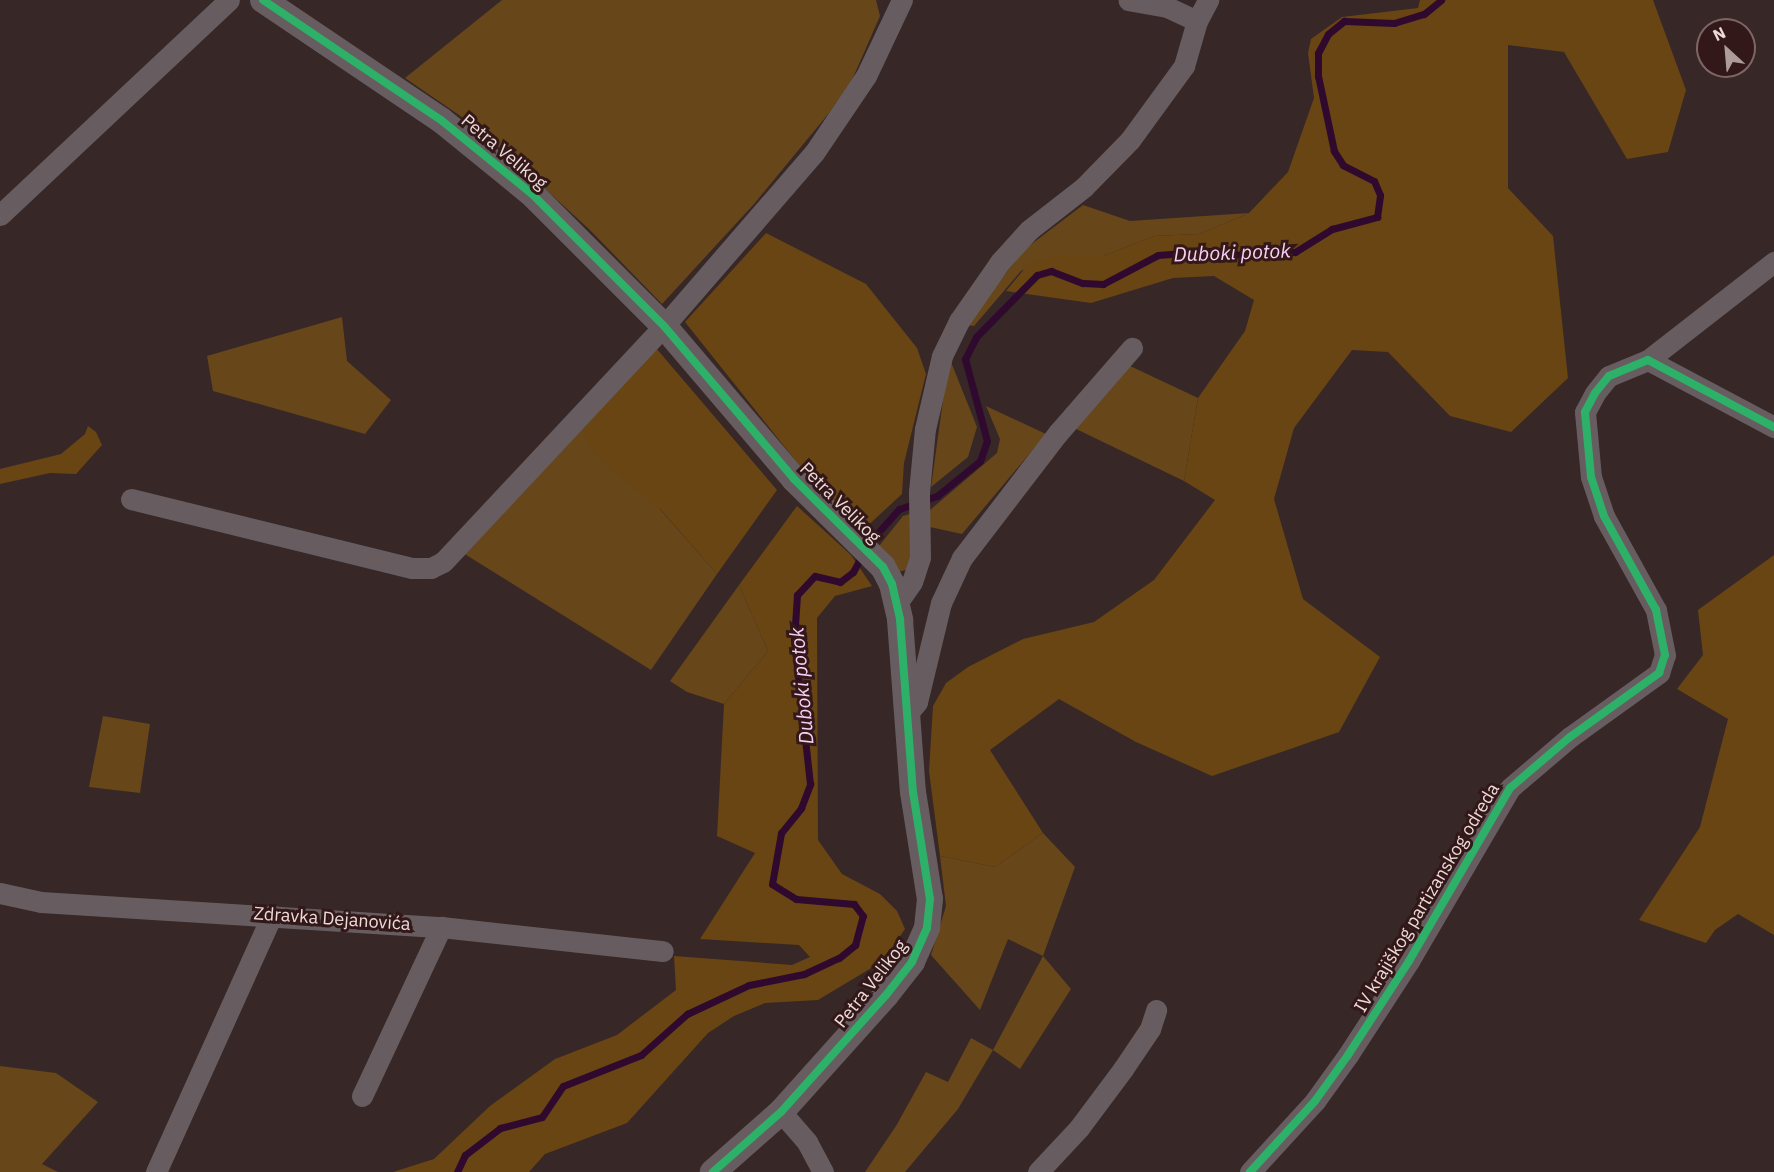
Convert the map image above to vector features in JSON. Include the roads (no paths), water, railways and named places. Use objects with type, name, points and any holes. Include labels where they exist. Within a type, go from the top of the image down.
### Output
[{"type":"street","points":[[0,215],[230,0]]},
{"type":"street","name":"Petra Velikog","points":[[263,0],[331,43],[490,156],[664,326],[794,479],[883,567],[898,602],[914,792],[930,899],[927,928],[912,962],[886,995],[781,1112],[713,1172]]},
{"type":"street","points":[[131,499],[412,568],[431,568],[455,552],[664,326],[827,135],[866,76],[902,0]]},
{"type":"street","points":[[1130,0],[1167,7],[1197,21]]},
{"type":"street","points":[[898,602],[912,582],[920,558],[920,501],[932,394],[942,356],[959,321],[1000,262],[1029,230],[1084,187],[1152,113],[1184,66],[1197,21],[1209,0]]},
{"type":"street","name":"IV krajiškog partizanskog odreda","points":[[1250,1172],[1315,1101],[1348,1055],[1409,961],[1510,788],[1570,737],[1659,673],[1665,655],[1656,610],[1596,498],[1584,435],[1585,412],[1609,376],[1648,360],[1774,262]]},
{"type":"street","points":[[907,714],[917,702],[941,603],[962,558],[1058,433],[1132,348]]},
{"type":"street","points":[[1648,360],[1774,427]]},
{"type":"street","name":"Zdravka Dejanovića","points":[[0,893],[40,902],[441,927],[663,951]]},
{"type":"street","points":[[156,1172],[272,915]]},
{"type":"street","points":[[362,1096],[441,927]]},
{"type":"street","points":[[1038,1172],[1079,1128],[1123,1069],[1150,1029],[1156,1010]]},
{"type":"street","points":[[781,1112],[807,1142],[823,1172]]},
{"type":"waterway","name":"Duboki potok","points":[[867,545],[899,509],[937,496],[980,461],[987,441],[965,359],[976,337],[1037,275],[1051,271],[1083,283],[1103,284],[1158,255],[1209,251],[1241,255],[1295,252],[1332,229],[1377,217],[1380,195],[1374,181],[1343,165],[1334,151],[1318,76],[1318,53],[1328,34],[1344,21],[1394,23],[1424,14],[1441,0]]},
{"type":"waterway","name":"Duboki potok","points":[[457,1172],[465,1155],[500,1128],[542,1117],[563,1086],[641,1055],[687,1014],[749,985],[804,974],[839,958],[855,945],[863,916],[854,904],[796,899],[772,884],[781,833],[801,808],[810,784],[794,640],[797,595],[815,576],[840,582],[853,572],[862,555]]}]
